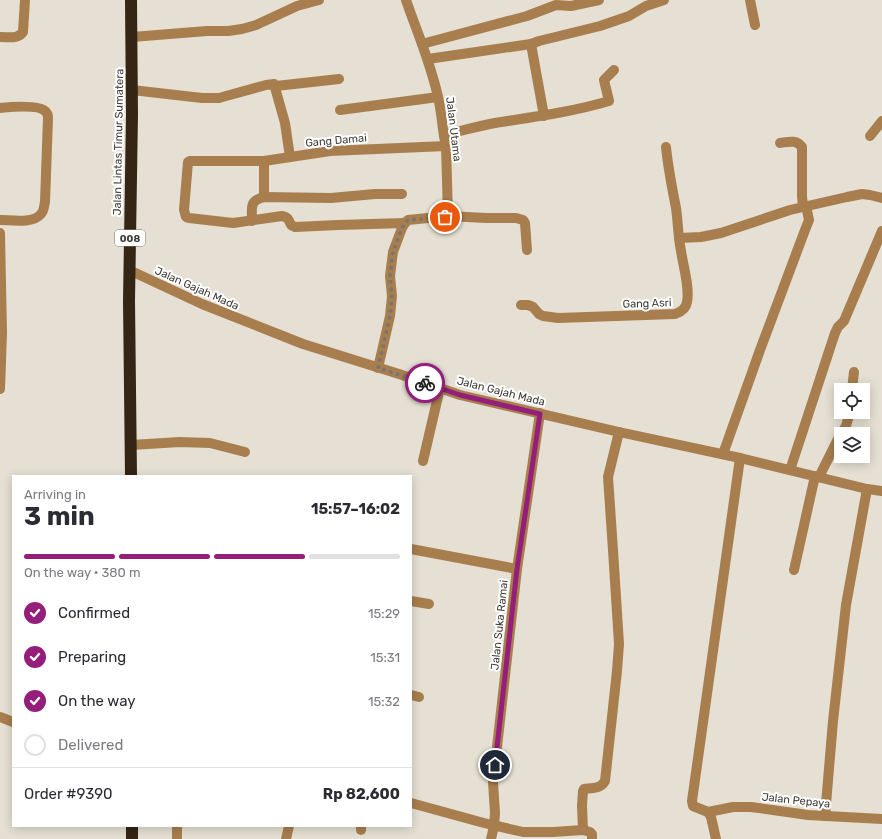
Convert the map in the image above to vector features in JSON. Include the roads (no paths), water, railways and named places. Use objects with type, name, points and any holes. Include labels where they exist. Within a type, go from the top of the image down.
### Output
[{"type":"highway","name":"Jalan Lintas Timur Sumatera","points":[[131,0],[132,90],[129,270],[131,475]]},
{"type":"highway","points":[[132,827],[132,839]]},
{"type":"street","points":[[0,38],[18,37],[24,32],[25,0]]},
{"type":"street","points":[[132,37],[242,29],[256,25],[296,6],[320,0]]},
{"type":"street","name":"Jalan Utama","points":[[406,0],[428,59],[438,97],[446,146],[448,216]]},
{"type":"street","points":[[422,44],[527,16],[556,5],[571,6],[599,0]]},
{"type":"street","points":[[428,59],[531,44],[629,16],[646,6],[664,0]]},
{"type":"street","points":[[750,0],[755,25]]},
{"type":"street","points":[[531,44],[544,116]]},
{"type":"street","points":[[444,135],[493,124],[544,116],[609,101],[604,80],[614,70]]},
{"type":"street","points":[[132,90],[202,98],[219,98],[272,84],[276,86],[340,79]]},
{"type":"street","points":[[276,86],[285,122],[290,157]]},
{"type":"street","points":[[340,110],[438,97]]},
{"type":"street","points":[[0,108],[35,107],[46,112],[48,114],[48,118],[45,202],[43,210],[40,216],[36,219],[0,220]]},
{"type":"street","points":[[870,136],[882,121]]},
{"type":"street","points":[[723,454],[808,220],[802,196],[802,147],[799,143],[792,141],[780,143]]},
{"type":"street","name":"Gang Damai","points":[[252,221],[233,223],[186,217],[184,210],[188,162],[264,161],[330,151],[446,146]]},
{"type":"street","name":"Gang Asri","points":[[521,305],[533,307],[543,316],[558,318],[675,314],[680,313],[683,310],[687,303],[687,289],[666,147]]},
{"type":"street","points":[[264,161],[264,197]]},
{"type":"street","points":[[402,194],[375,194],[331,198],[264,197],[257,199],[253,204],[252,221],[285,216],[289,219],[291,225],[295,227],[405,223],[408,220],[448,216],[516,218],[523,220],[525,223],[527,250]]},
{"type":"street","points":[[679,238],[700,237],[720,233],[790,210],[862,194],[882,198]]},
{"type":"street","points":[[378,368],[390,316],[392,296],[390,276],[393,252],[405,223]]},
{"type":"street","points":[[790,470],[835,333],[844,321],[882,231]]},
{"type":"street","points":[[0,233],[2,333],[0,389]]},
{"type":"street","name":"Jalan Gajah Mada","points":[[129,270],[240,320],[304,344],[460,395],[882,491]]},
{"type":"street","points":[[853,383],[854,372]]},
{"type":"street","points":[[423,461],[440,388]]},
{"type":"street","name":"Jalan Suka Ramai","points":[[491,839],[495,813],[493,782],[517,569],[540,414]]},
{"type":"street","points":[[794,570],[817,476],[846,426],[848,419]]},
{"type":"street","points":[[583,830],[583,791],[584,789],[603,785],[617,671],[619,644],[608,477],[619,432]]},
{"type":"street","points":[[131,445],[180,442],[210,443],[245,452]]},
{"type":"street","points":[[716,839],[711,817],[708,812],[693,806],[692,801],[740,458]]},
{"type":"street","points":[[825,816],[833,721],[846,605],[867,488]]},
{"type":"street","points":[[412,549],[517,569]]},
{"type":"street","points":[[412,601],[429,604]]},
{"type":"street","points":[[0,717],[12,722]]},
{"type":"street","points":[[412,802],[494,826],[523,832],[583,830],[592,834],[592,839]]},
{"type":"street","name":"Jalan Pepaya","points":[[708,812],[733,807],[751,807],[798,814],[882,819]]},
{"type":"street","points":[[177,827],[177,839]]},
{"type":"street","points":[[286,827],[286,839]]}]
